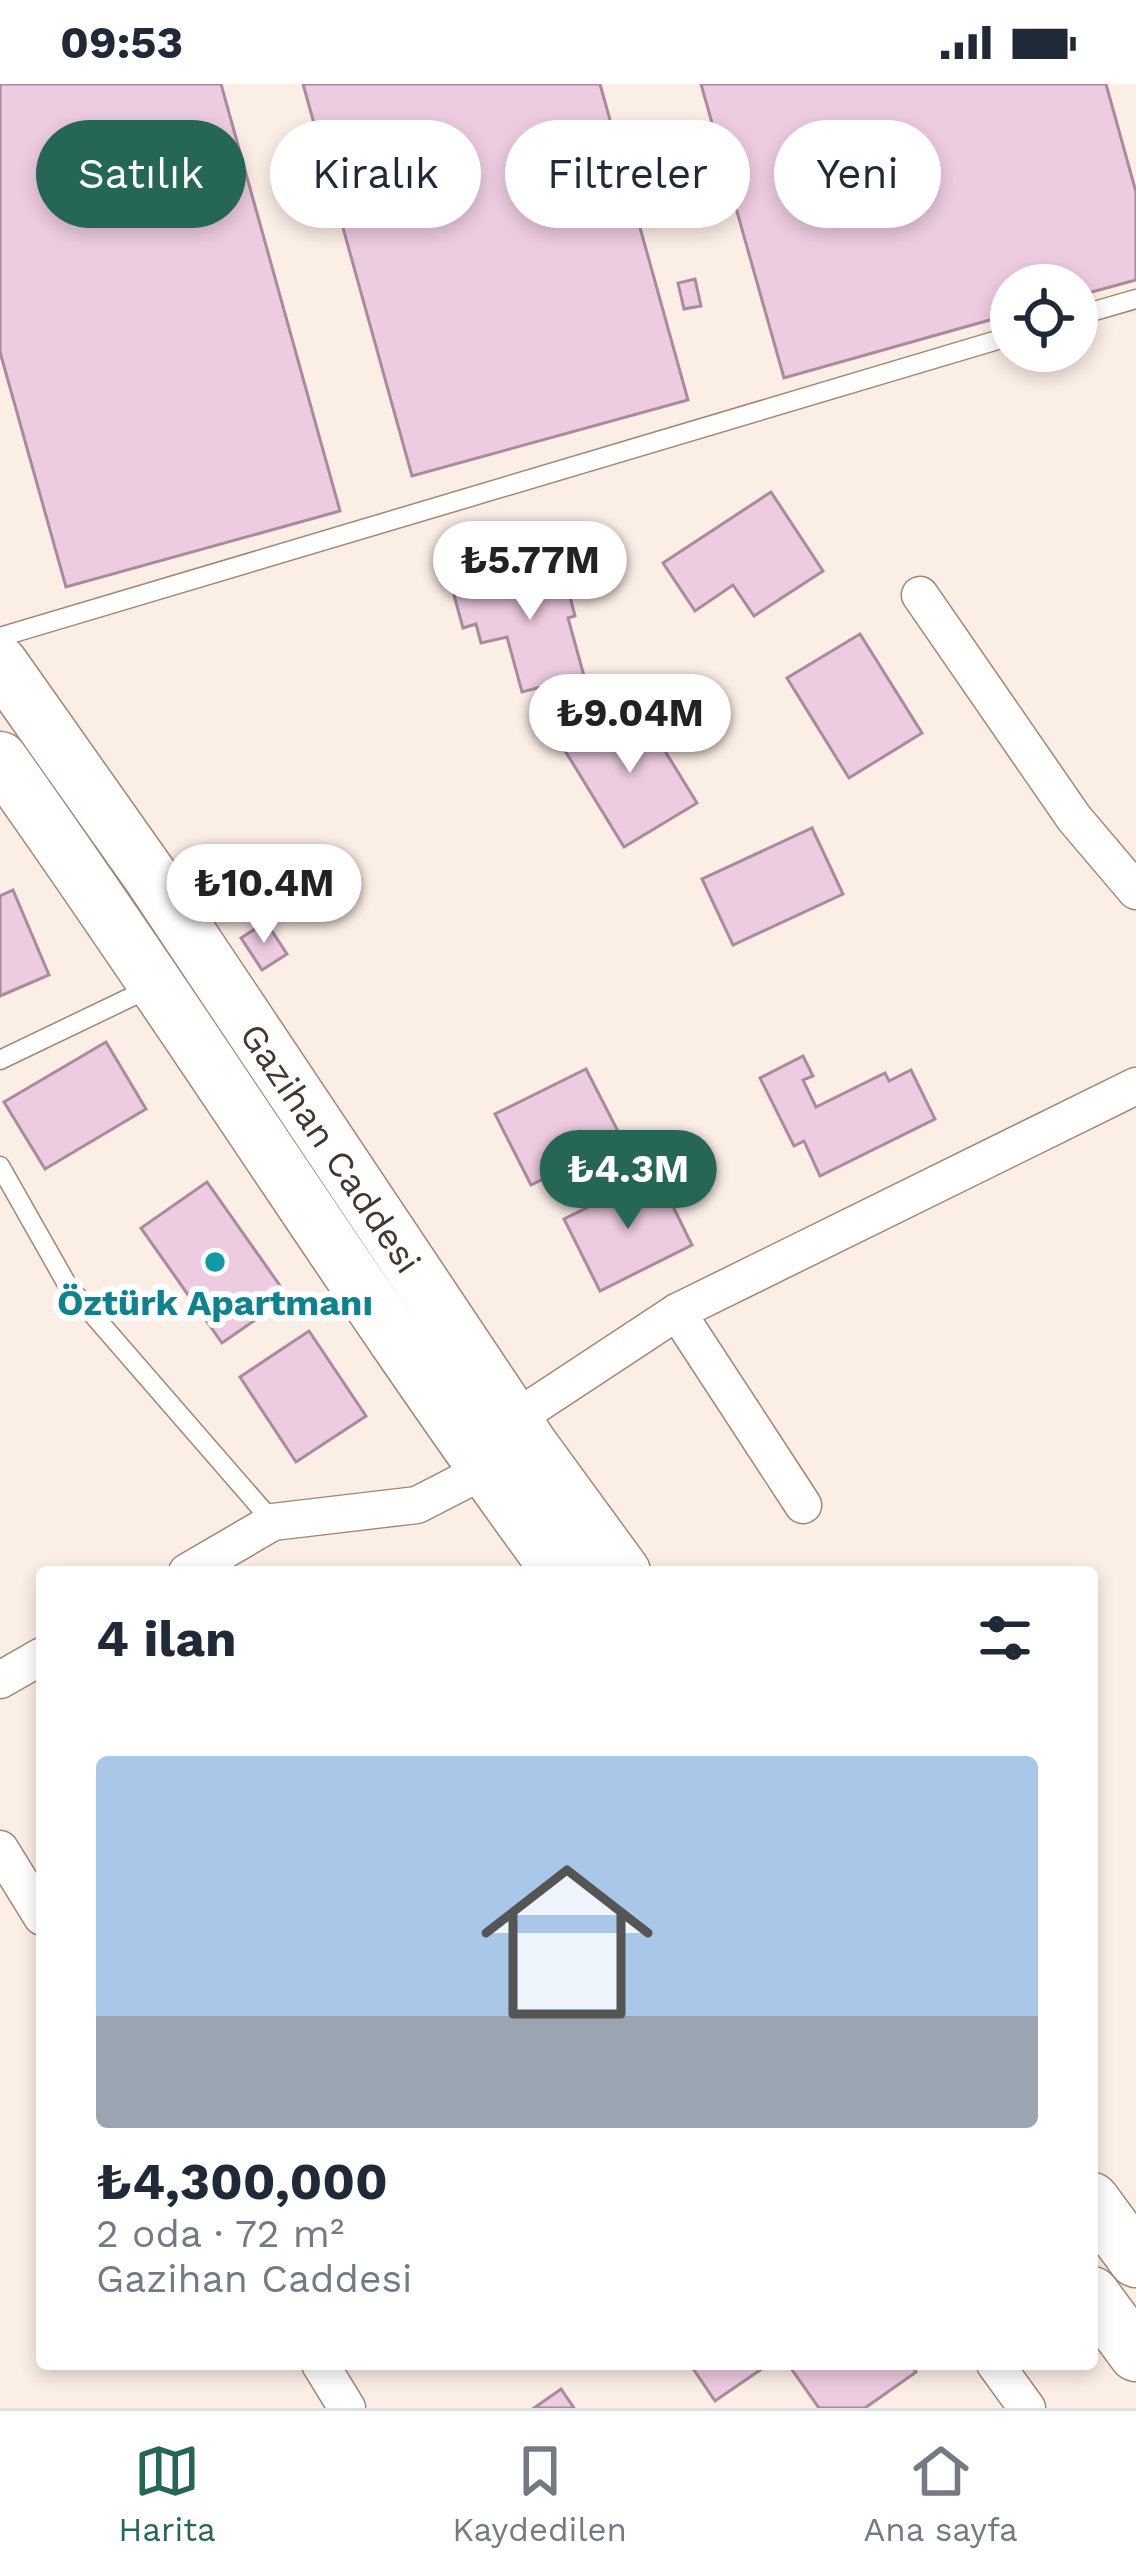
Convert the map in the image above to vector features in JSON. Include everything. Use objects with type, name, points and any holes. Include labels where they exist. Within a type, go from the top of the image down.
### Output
[{"type":"main road","name":"Gazihan Caddesi","points":[[0,663],[151,878],[513,1420],[619,1566]]},
{"type":"main road","name":"Gazihan Caddesi","points":[[5,774],[158,984],[485,1470],[556,1566]]},
{"type":"main road","points":[[1098,2208],[1136,2260]]},
{"type":"main road","points":[[1098,2302],[1136,2354]]},
{"type":"street","points":[[920,595],[1074,818],[1136,891]]},
{"type":"street","points":[[513,1420],[677,1312],[1136,1086]]},
{"type":"street","points":[[677,1312],[803,1505]]},
{"type":"street","points":[[197,1566],[273,1522],[417,1505],[485,1470]]},
{"type":"street","points":[[0,1680],[36,1659]]},
{"type":"street","points":[[0,1850],[36,1907]]},
{"type":"street","points":[[324,2370],[347,2408]]},
{"type":"street","points":[[998,2370],[1027,2408]]},
{"type":"lane","points":[[1098,310],[1136,299]]},
{"type":"lane","points":[[0,638],[990,342]]},
{"type":"lane","points":[[0,1060],[158,984]]},
{"type":"lane","points":[[0,1166],[68,1286],[273,1522]]},
{"type":"building","points":[[0,84],[221,84],[231,120],[36,120],[36,228],[246,228],[246,174],[340,511],[66,587],[0,352]]},
{"type":"building","points":[[303,84],[600,84],[610,120],[505,120],[505,228],[640,228],[688,400],[412,476],[343,228],[481,228],[481,120],[313,120]]},
{"type":"building","points":[[701,84],[1106,84],[1136,192],[1136,280],[1098,290],[1098,264],[990,264],[990,320],[784,378],[742,228],[750,228],[750,120],[711,120]]},
{"type":"building","points":[[695,279],[701,306],[684,309],[678,283]]},
{"type":"building","points":[[771,492],[823,571],[754,616],[733,585],[695,611],[663,563]]},
{"type":"building","points":[[578,562],[586,593],[570,597],[575,616],[568,618],[584,676],[522,692],[507,637],[481,643],[476,624],[463,628],[454,595]]},
{"type":"building","points":[[860,634],[922,733],[849,778],[787,678]]},
{"type":"building","points":[[636,704],[697,803],[624,847],[564,749]]},
{"type":"building","points":[[812,828],[843,894],[733,945],[702,879]]},
{"type":"building","points":[[13,890],[49,975],[0,996],[0,896]]},
{"type":"building","points":[[266,922],[287,954],[262,970],[241,938]]},
{"type":"building","points":[[106,1042],[146,1109],[45,1169],[4,1102]]},
{"type":"building","points":[[803,1056],[813,1076],[803,1080],[816,1107],[885,1073],[889,1081],[911,1070],[935,1119],[820,1176],[804,1141],[794,1146],[760,1078]]},
{"type":"building","points":[[586,1069],[622,1139],[531,1185],[495,1114]]},
{"type":"building","points":[[657,1174],[692,1245],[600,1291],[564,1219]]},
{"type":"building","name":"Öztürk Apartmanı","points":[[207,1182],[288,1297],[222,1343],[141,1228]]},
{"type":"building","points":[[309,1331],[366,1416],[296,1462],[240,1377]]},
{"type":"building","points":[[694,2370],[760,2370],[715,2401]]},
{"type":"building","points":[[792,2370],[916,2372],[865,2408],[819,2408]]},
{"type":"building","points":[[561,2389],[574,2408],[534,2408]]},
{"type":"place","name":"Öztürk Apartmanı","points":[[215,1262]]}]
